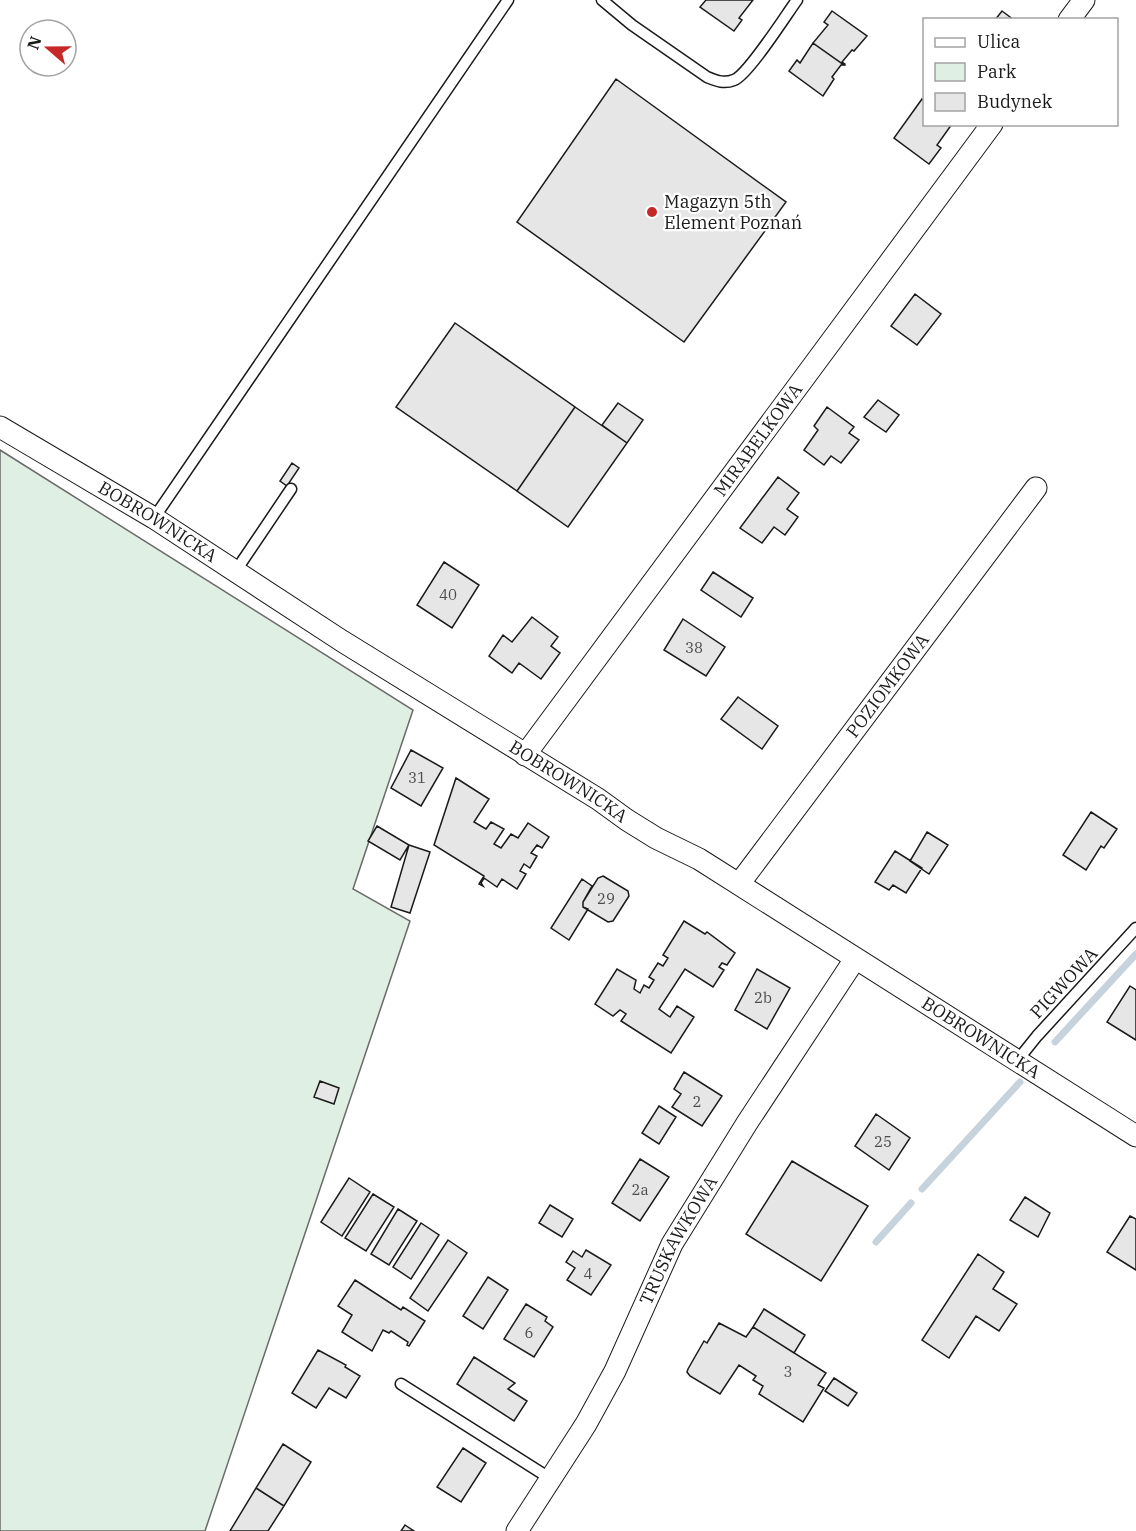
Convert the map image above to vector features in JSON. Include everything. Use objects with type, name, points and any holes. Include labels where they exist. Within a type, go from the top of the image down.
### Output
[{"type":"street","points":[[1070,18],[1084,0]]},
{"type":"street","name":"MIRABELKOWA","points":[[525,755],[991,126]]},
{"type":"street","name":"BOBROWNICKA","points":[[0,427],[154,518],[342,641],[657,838],[699,859],[1136,1136]]},
{"type":"street","name":"POZIOMKOWA","points":[[739,884],[1036,488]]},
{"type":"street","name":"TRUSKAWKOWA","points":[[517,1531],[586,1424],[615,1371],[672,1244],[747,1123],[855,959]]},
{"type":"lane","points":[[154,518],[508,0]]},
{"type":"lane","points":[[602,0],[632,25],[707,77],[721,82],[736,80],[748,68],[797,0]]},
{"type":"lane","points":[[235,572],[291,489]]},
{"type":"lane","name":"PIGWOWA","points":[[1017,1061],[1036,1036],[1136,928]]},
{"type":"lane","points":[[401,1384],[551,1479]]},
{"type":"green space","points":[[0,450],[413,710],[353,889],[410,921],[205,1531],[0,1531]]},
{"type":"building","points":[[706,0],[753,0],[739,18],[742,20],[734,31],[700,7]]},
{"type":"building","points":[[832,11],[867,36],[842,62],[844,65],[813,43],[828,25],[824,22]]},
{"type":"building","points":[[1002,11],[1011,18],[997,18]]},
{"type":"building","points":[[813,43],[844,65],[841,65],[832,77],[834,79],[823,96],[789,71],[797,60],[800,63]]},
{"type":"building","name":"Magazyn 5th Element Poznań","points":[[616,79],[786,202],[684,342],[517,222]]},
{"type":"building","points":[[922,99],[923,126],[951,126],[937,145],[941,148],[929,164],[894,138]]},
{"type":"building","points":[[915,294],[941,314],[917,345],[891,326]]},
{"type":"building","points":[[455,323],[575,407],[517,491],[396,407]]},
{"type":"building","points":[[878,400],[899,415],[886,432],[864,417]]},
{"type":"building","points":[[618,403],[643,420],[627,443],[602,425]]},
{"type":"building","points":[[575,407],[627,443],[568,527],[517,491]]},
{"type":"building","points":[[827,407],[854,427],[849,433],[859,440],[841,463],[831,456],[824,465],[804,450],[818,430],[814,426]]},
{"type":"building","points":[[292,463],[299,468],[287,486],[280,481]]},
{"type":"building","points":[[778,477],[799,493],[787,509],[798,517],[785,535],[774,527],[762,543],[740,528]]},
{"type":"building","points":[[444,562],[479,585],[452,628],[417,605]]},
{"type":"building","points":[[713,572],[753,598],[741,617],[701,590]]},
{"type":"building","points":[[532,617],[558,637],[551,646],[560,653],[541,679],[519,663],[512,673],[489,656],[503,635],[512,642]]},
{"type":"building","points":[[683,619],[725,647],[706,676],[664,650]]},
{"type":"building","points":[[738,697],[778,726],[762,749],[721,719]]},
{"type":"building","points":[[411,750],[443,768],[421,806],[391,788]]},
{"type":"building","points":[[456,778],[489,799],[474,822],[486,829],[491,822],[504,829],[494,844],[501,848],[511,834],[518,838],[528,823],[549,837],[542,848],[537,845],[531,853],[537,856],[530,868],[524,864],[520,871],[526,874],[517,889],[502,879],[497,887],[484,878],[481,883],[483,886],[479,884],[484,876],[434,845]]},
{"type":"building","points":[[1091,812],[1117,829],[1104,848],[1101,846],[1086,870],[1063,855]]},
{"type":"building","points":[[377,826],[409,845],[400,860],[368,841]]},
{"type":"building","points":[[927,832],[948,845],[929,874],[910,861]]},
{"type":"building","points":[[409,845],[430,852],[410,913],[391,907]]},
{"type":"building","points":[[895,851],[922,868],[906,893],[893,885],[889,890],[875,882]]},
{"type":"building","points":[[603,876],[628,891],[629,896],[613,921],[608,922],[583,907],[583,902],[598,878]]},
{"type":"building","points":[[582,879],[592,886],[583,902],[583,907],[588,909],[569,940],[551,928]]},
{"type":"building","points":[[684,921],[705,934],[707,932],[735,953],[727,965],[722,963],[719,967],[724,970],[713,987],[685,969],[659,1009],[670,1017],[677,1006],[694,1017],[671,1053],[621,1021],[626,1014],[620,1010],[613,1016],[595,1004],[617,969],[636,980],[634,989],[640,993],[644,985],[649,988],[654,980],[649,977],[658,963],[663,966],[668,958],[663,955]]},
{"type":"building","points":[[757,969],[790,988],[767,1029],[735,1010]]},
{"type":"building","points":[[1130,986],[1136,990],[1136,1040],[1107,1022]]},
{"type":"building","points":[[684,1072],[722,1096],[702,1126],[672,1107],[681,1094],[674,1089]]},
{"type":"building","points":[[320,1081],[339,1088],[334,1104],[314,1097]]},
{"type":"building","points":[[659,1106],[676,1117],[659,1144],[642,1133]]},
{"type":"building","points":[[876,1114],[910,1138],[889,1170],[855,1146]]},
{"type":"building","points":[[640,1159],[669,1177],[640,1221],[612,1203]]},
{"type":"building","points":[[792,1161],[868,1206],[821,1281],[746,1234]]},
{"type":"building","points":[[349,1178],[370,1192],[342,1236],[321,1222]]},
{"type":"building","points":[[373,1194],[394,1207],[366,1251],[345,1238]]},
{"type":"building","points":[[1025,1197],[1050,1213],[1038,1237],[1010,1220]]},
{"type":"building","points":[[550,1205],[573,1219],[562,1237],[539,1223]]},
{"type":"building","points":[[398,1209],[417,1221],[389,1265],[371,1254]]},
{"type":"building","points":[[1130,1216],[1136,1219],[1136,1270],[1107,1252]]},
{"type":"building","points":[[421,1223],[439,1235],[411,1279],[393,1267]]},
{"type":"building","points":[[448,1240],[467,1253],[428,1311],[410,1298]]},
{"type":"building","points":[[586,1250],[611,1265],[591,1295],[567,1280],[575,1268],[566,1262],[573,1251],[582,1257]]},
{"type":"building","points":[[978,1254],[1004,1272],[993,1289],[1017,1304],[999,1331],[976,1316],[949,1358],[922,1340]]},
{"type":"building","points":[[488,1277],[508,1290],[483,1329],[463,1316]]},
{"type":"building","points":[[355,1280],[401,1310],[403,1307],[425,1321],[409,1346],[408,1342],[391,1331],[389,1333],[383,1330],[372,1351],[342,1332],[352,1315],[338,1306]]},
{"type":"building","points":[[526,1304],[547,1317],[545,1321],[553,1327],[534,1357],[504,1339]]},
{"type":"building","points":[[764,1309],[805,1335],[794,1353],[753,1327]]},
{"type":"building","points":[[719,1323],[746,1337],[753,1327],[826,1373],[818,1385],[824,1388],[803,1422],[759,1394],[763,1386],[753,1380],[756,1376],[739,1365],[720,1394],[690,1376],[688,1369],[704,1341],[707,1343]]},
{"type":"building","points":[[318,1350],[346,1365],[345,1367],[360,1376],[346,1398],[329,1388],[316,1408],[292,1393]]},
{"type":"building","points":[[474,1357],[515,1383],[508,1389],[527,1401],[514,1421],[457,1384]]},
{"type":"building","points":[[834,1378],[857,1393],[848,1406],[825,1391]]},
{"type":"building","points":[[283,1444],[311,1462],[284,1506],[256,1488]]},
{"type":"building","points":[[463,1448],[486,1463],[461,1502],[437,1487]]},
{"type":"building","points":[[256,1488],[284,1506],[268,1531],[230,1531]]},
{"type":"building","points":[[405,1525],[414,1531],[401,1531]]},
{"type":"waterway","points":[[1055,1042],[1136,954]]},
{"type":"waterway","points":[[922,1189],[1020,1082]]},
{"type":"waterway","points":[[876,1242],[911,1203]]},
{"type":"place","name":"Magazyn 5th Element Poznań","points":[[652,212]]}]
